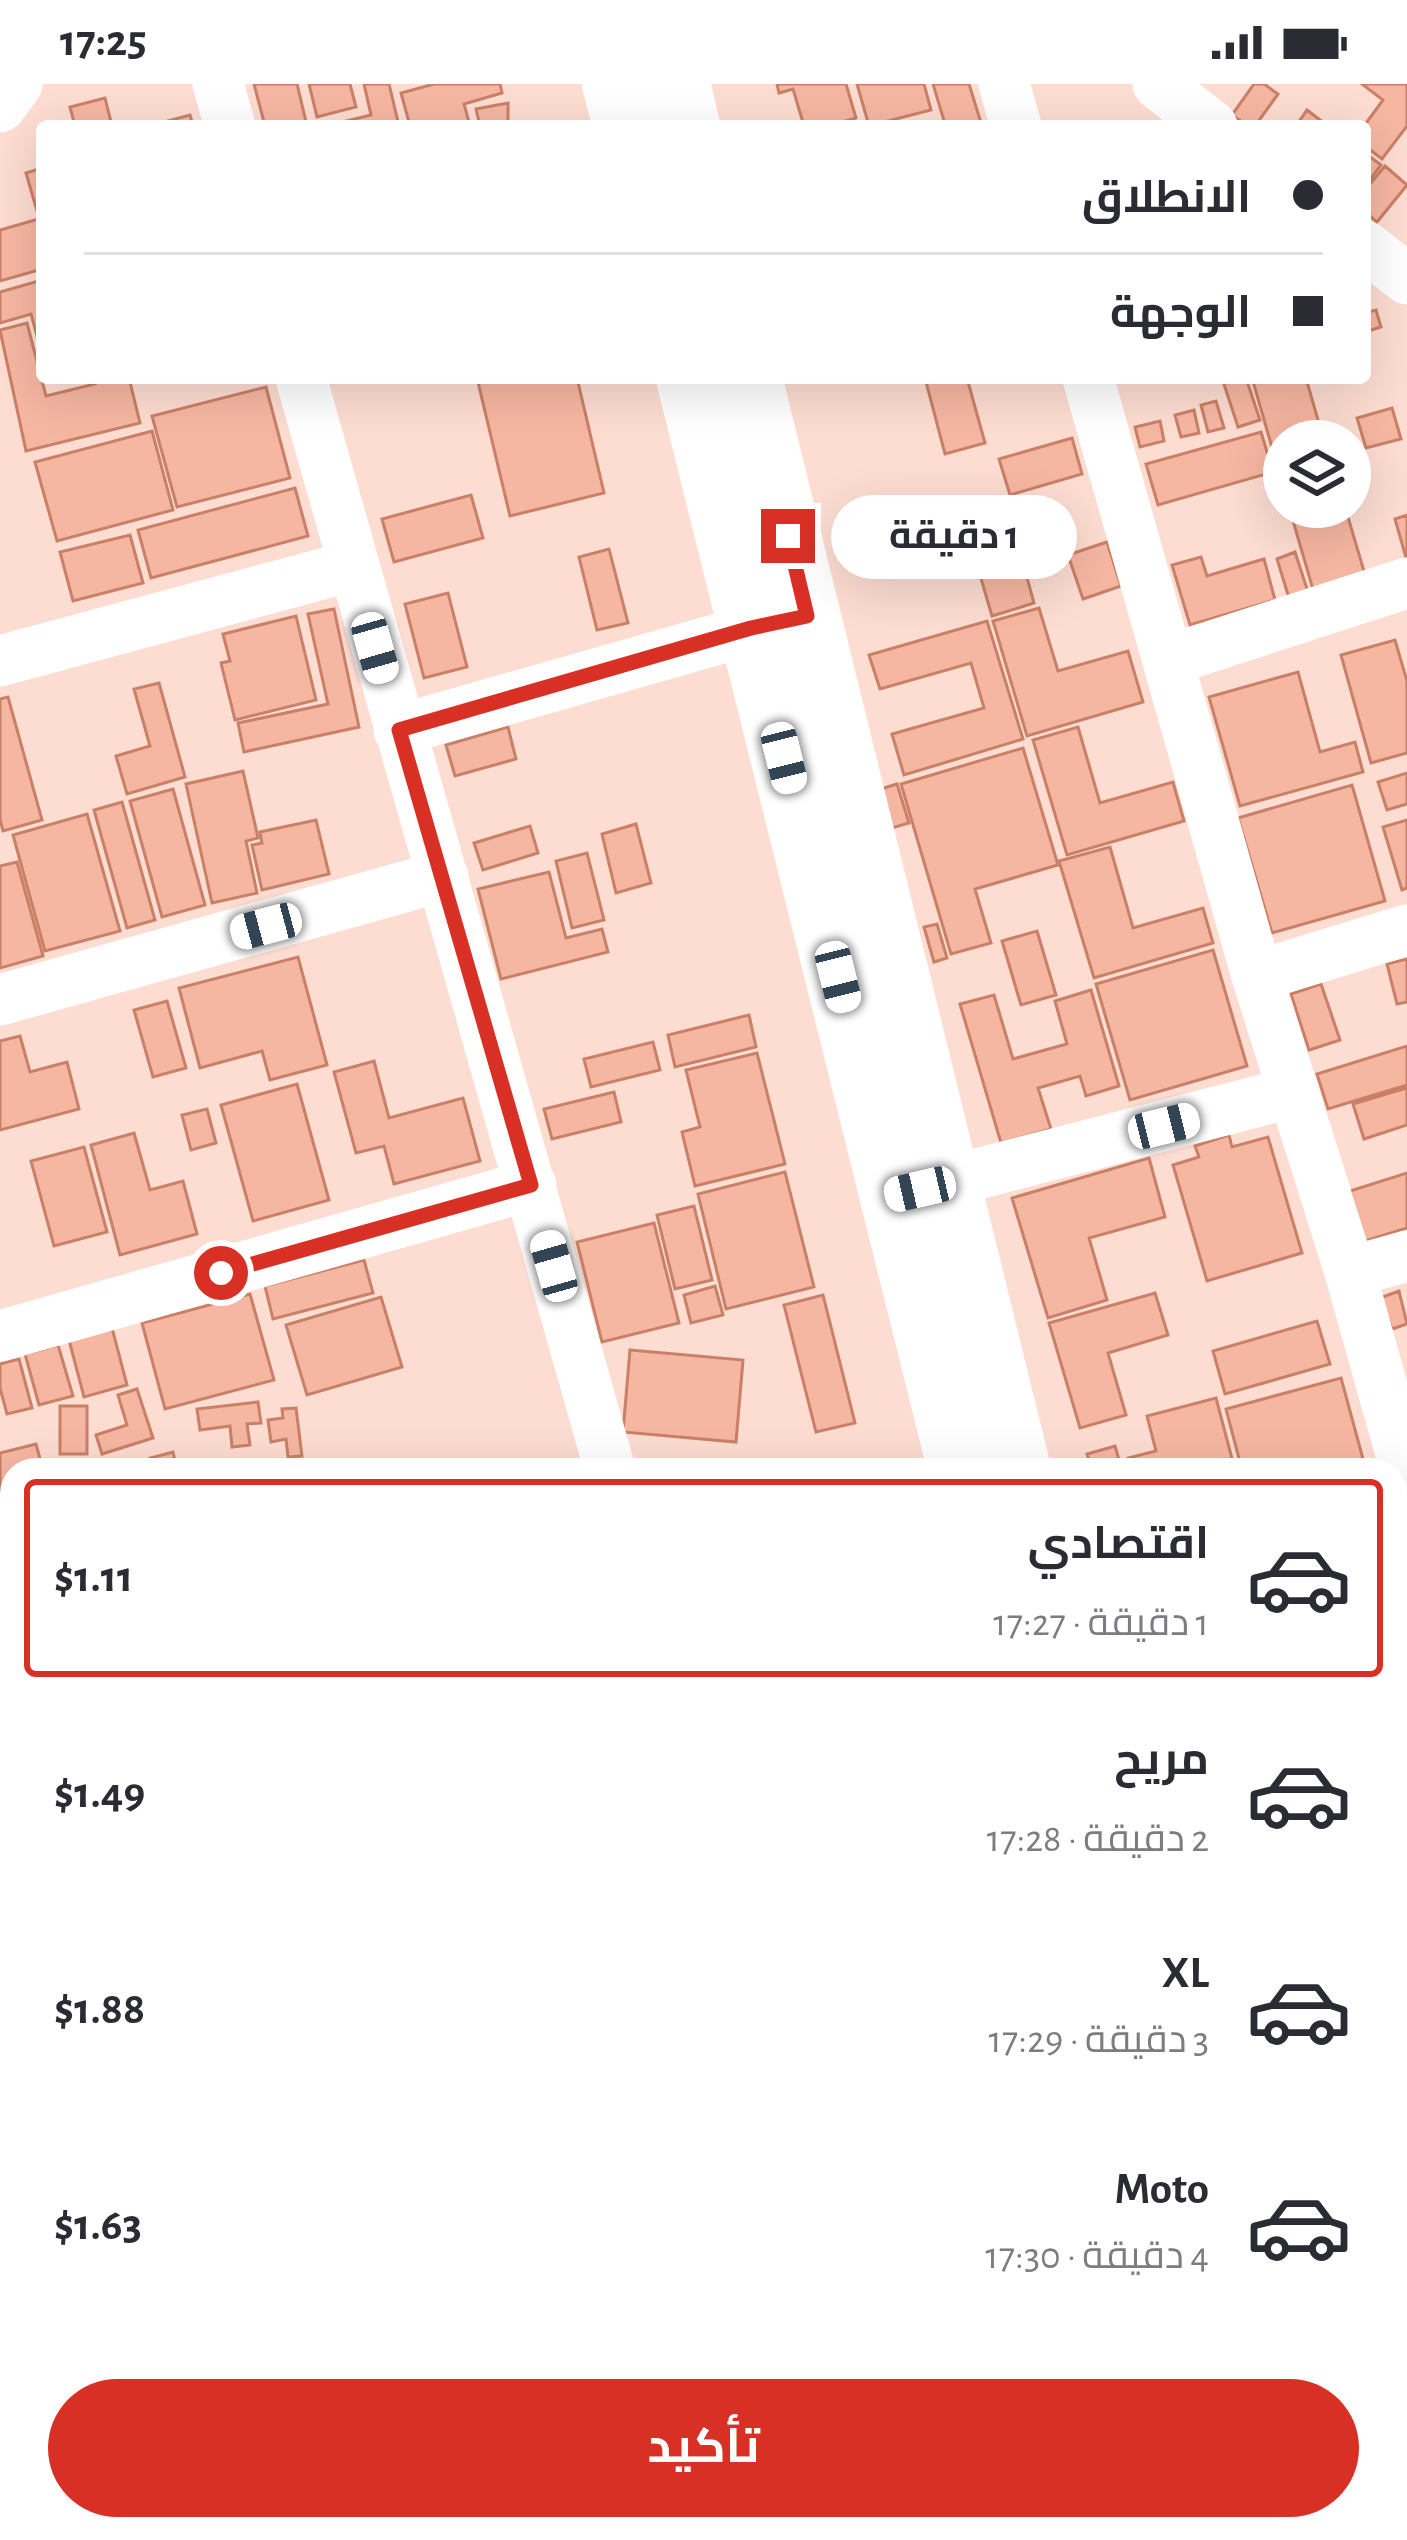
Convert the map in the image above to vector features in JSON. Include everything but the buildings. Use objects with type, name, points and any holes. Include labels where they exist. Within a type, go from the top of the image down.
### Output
[{"type":"highway","points":[[615,84],[624,120]]},
{"type":"highway","points":[[677,84],[686,120]]},
{"type":"highway","points":[[691,384],[779,622],[920,1189],[1014,1458]]},
{"type":"highway","points":[[750,384],[779,622]]},
{"type":"highway","points":[[920,1189],[959,1458]]},
{"type":"street","points":[[0,107],[17,84]]},
{"type":"street","points":[[218,84],[228,120]]},
{"type":"street","points":[[1004,84],[1014,120]]},
{"type":"street","points":[[1158,84],[1204,120]]},
{"type":"street","points":[[1371,251],[1407,279]]},
{"type":"street","points":[[303,384],[607,1458]]},
{"type":"street","points":[[1090,384],[1257,976],[1350,1272],[1402,1458]]},
{"type":"street","points":[[0,661],[352,566]]},
{"type":"street","points":[[1169,660],[1407,584]]},
{"type":"street","points":[[399,730],[779,622]]},
{"type":"street","points":[[0,1000],[443,877]]},
{"type":"street","points":[[1257,976],[1407,930]]},
{"type":"street","points":[[920,1189],[1294,1092]]},
{"type":"street","points":[[0,1336],[531,1185]]},
{"type":"street","points":[[1350,1272],[1407,1256]]},
{"type":"route","points":[[221,1273],[531,1185],[399,730],[807,616],[788,536]]}]
